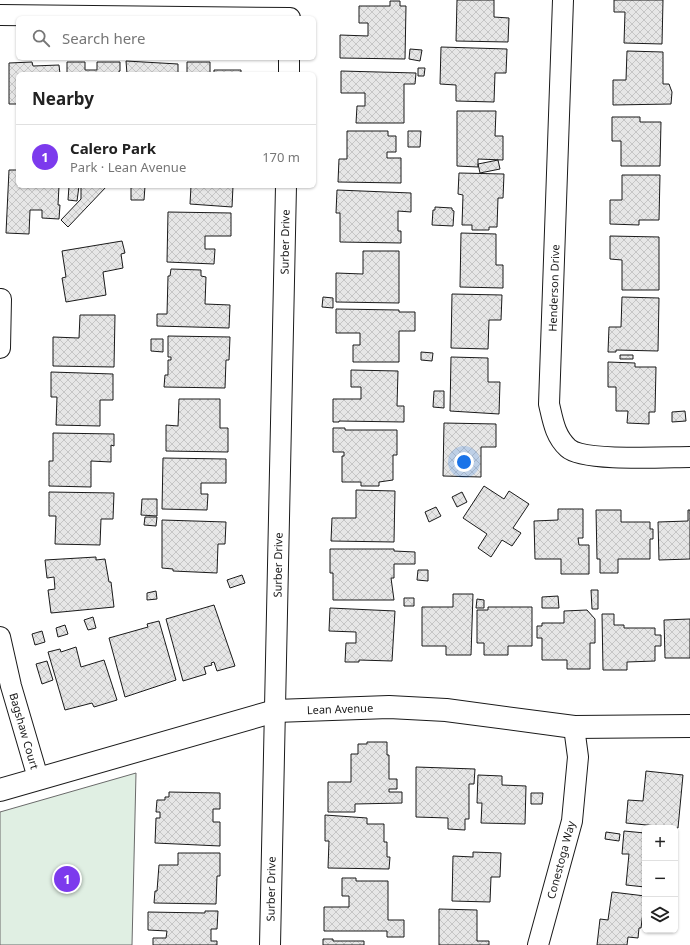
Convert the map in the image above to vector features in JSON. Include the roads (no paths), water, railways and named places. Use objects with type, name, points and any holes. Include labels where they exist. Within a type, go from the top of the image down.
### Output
[{"type":"street","name":"Henderson Drive","points":[[563,0],[550,404],[553,422],[558,437],[569,450],[583,454],[608,457],[690,457]]},
{"type":"street","points":[[0,15],[97,16]]},
{"type":"street","points":[[289,60],[289,72]]},
{"type":"street","name":"Surber Drive","points":[[270,945],[286,188]]},
{"type":"street","points":[[0,348],[1,299]]},
{"type":"street","name":"Bagshaw Court","points":[[0,636],[11,686],[38,778]]},
{"type":"street","name":"Lean Avenue","points":[[0,790],[275,711],[389,707],[446,710],[574,727],[690,726]]},
{"type":"street","name":"Conestoga Way","points":[[538,945],[572,821],[578,757],[574,727]]},
{"type":"place","name":"Calero Park","points":[[67,879]]}]
